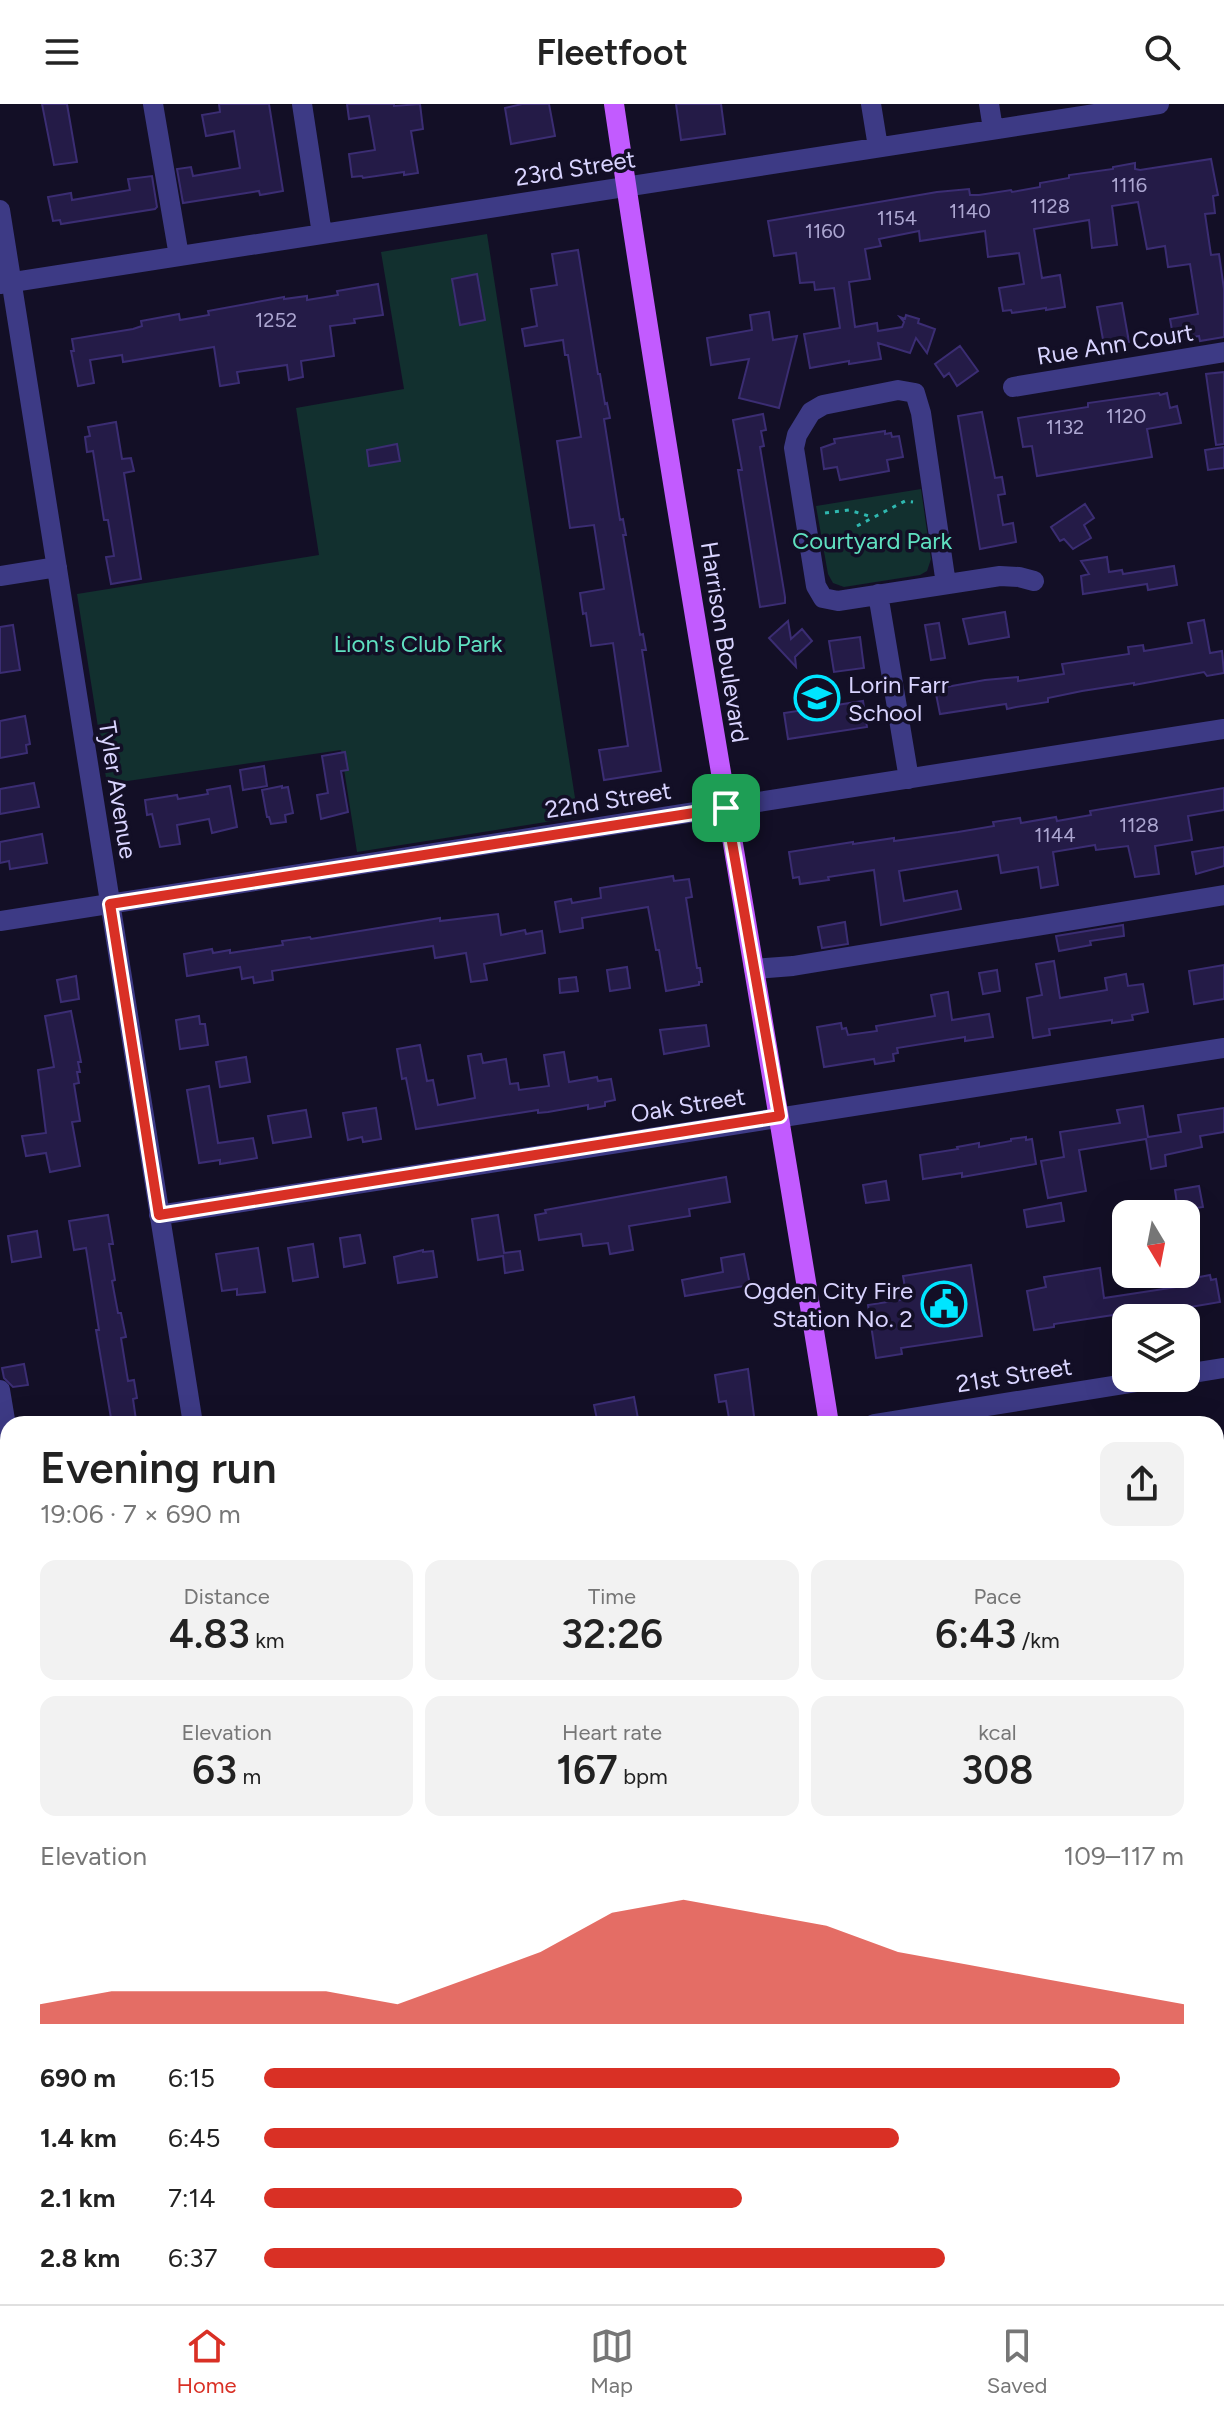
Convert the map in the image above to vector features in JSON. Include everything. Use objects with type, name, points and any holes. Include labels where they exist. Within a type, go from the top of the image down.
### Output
[{"type":"main road","name":"Harrison Boulevard","points":[[614,104],[726,808],[780,1116],[828,1416]]},
{"type":"street","points":[[153,104],[179,256]]},
{"type":"street","points":[[302,104],[322,234]]},
{"type":"street","points":[[871,104],[878,147]]},
{"type":"street","points":[[989,104],[993,129]]},
{"type":"street","name":"23rd Street","points":[[6,284],[1159,104]]},
{"type":"street","name":"Tyler Avenue","points":[[0,210],[6,284],[57,567],[192,1416]]},
{"type":"street","name":"Rue Ann Court","points":[[1013,387],[1224,352]]},
{"type":"street","points":[[946,584],[921,413],[915,393],[898,390],[823,405],[811,412],[797,435],[794,448],[816,586],[823,598],[838,601],[1000,576],[1034,581]]},
{"type":"street","points":[[0,576],[57,567]]},
{"type":"street","points":[[878,594],[909,779]]},
{"type":"street","name":"22nd Street","points":[[0,921],[1224,729]]},
{"type":"street","points":[[754,969],[793,966],[1224,895]]},
{"type":"street","name":"Oak Street","points":[[159,1215],[1224,1048]]},
{"type":"street","points":[[1200,1372],[1224,1368]]},
{"type":"street","name":"21st Street","points":[[924,1416],[1112,1386]]},
{"type":"street","points":[[0,1390],[4,1416]]},
{"type":"path","points":[[857,526],[905,501],[933,503]]},
{"type":"path","points":[[805,517],[849,510],[873,518]]},
{"type":"green space","name":"Lion's Club Park","points":[[487,234],[578,817],[357,852],[341,750],[107,784],[77,594],[319,555],[296,408],[404,389],[381,252]]},
{"type":"green space","name":"Courtyard Park","points":[[921,489],[931,559],[927,571],[920,575],[844,587],[833,583],[828,574],[816,506]]},
{"type":"building","points":[[42,104],[67,104],[77,162],[54,165]]},
{"type":"building","points":[[219,104],[269,104],[283,191],[260,195],[259,191],[183,203],[177,169],[191,167],[193,176],[240,168],[234,131],[206,136],[202,115],[220,112]]},
{"type":"building","points":[[347,104],[420,104],[423,129],[411,131],[418,173],[352,177],[349,154],[375,150],[369,116],[349,119]]},
{"type":"building","points":[[522,104],[549,104],[555,136],[511,144],[505,108]]},
{"type":"building","points":[[676,104],[721,104],[725,134],[681,140]]},
{"type":"building","points":[[1211,159],[1218,195],[1213,196],[1215,213],[1205,214],[1211,255],[1219,254],[1224,289],[1224,337],[1200,341],[1199,336],[1174,341],[1170,319],[1198,314],[1190,264],[1168,267],[1165,246],[1147,249],[1138,202],[1112,206],[1117,245],[1092,248],[1089,220],[1034,229],[1042,278],[1060,275],[1065,307],[1046,310],[1003,311],[999,288],[1024,284],[1019,253],[988,257],[985,231],[920,241],[919,231],[879,239],[881,246],[865,249],[870,279],[849,282],[855,327],[877,323],[878,331],[902,327],[904,322],[900,317],[905,319],[906,315],[919,319],[918,323],[935,329],[927,353],[916,338],[910,353],[878,343],[881,359],[810,368],[804,334],[840,328],[834,288],[815,290],[814,282],[800,283],[796,253],[774,256],[768,221],[937,192],[969,189],[970,195],[979,195],[1012,192],[1040,187],[1040,183],[1069,178],[1069,175],[1135,163],[1135,169],[1140,170]]},
{"type":"building","points":[[152,176],[155,209],[61,224],[60,220],[53,221],[48,197],[71,193],[72,200],[130,190],[128,179]]},
{"type":"building","points":[[578,250],[598,374],[610,418],[604,419],[620,520],[623,519],[626,535],[623,535],[640,635],[643,634],[646,650],[642,650],[661,771],[604,780],[599,750],[628,746],[613,643],[591,646],[586,613],[583,614],[580,593],[604,589],[594,525],[570,528],[557,441],[581,437],[568,355],[565,355],[563,340],[525,346],[522,329],[537,326],[531,289],[557,285],[552,254]]},
{"type":"building","points":[[477,274],[485,320],[460,325],[452,279]]},
{"type":"building","points":[[378,284],[383,315],[330,326],[334,356],[301,361],[303,377],[289,380],[287,365],[237,372],[239,383],[220,386],[214,347],[123,362],[122,355],[90,360],[94,383],[78,386],[71,351],[74,351],[72,339],[133,329],[142,326],[141,321],[179,314],[180,320],[209,315],[208,311],[284,297],[307,296],[307,300]]},
{"type":"building","points":[[1122,303],[1129,342],[1104,345],[1097,307]]},
{"type":"building","points":[[769,312],[773,340],[797,336],[779,408],[739,398],[749,359],[711,365],[707,338],[752,330],[750,315]]},
{"type":"building","points":[[960,346],[978,371],[957,386],[949,373],[944,377],[935,364]]},
{"type":"building","points":[[1224,372],[1224,444],[1216,445],[1206,374]]},
{"type":"building","points":[[1167,393],[1170,408],[1177,406],[1181,423],[1147,429],[1152,457],[1037,476],[1032,446],[1023,447],[1018,418],[1088,407],[1088,403]]},
{"type":"building","points":[[982,412],[995,478],[1002,477],[1005,494],[998,495],[1003,525],[1013,523],[1016,542],[980,549],[958,416]]},
{"type":"building","points":[[763,414],[766,430],[761,431],[764,446],[760,447],[785,603],[760,607],[733,420]]},
{"type":"building","points":[[116,422],[122,459],[131,458],[134,471],[124,473],[141,579],[111,584],[106,557],[114,556],[108,520],[104,520],[93,451],[87,452],[85,437],[90,436],[88,427]]},
{"type":"building","points":[[885,431],[892,437],[899,436],[903,457],[887,460],[889,471],[840,480],[837,467],[824,469],[821,448],[835,443],[834,439]]},
{"type":"building","points":[[397,444],[400,461],[369,466],[367,450]]},
{"type":"building","points":[[1224,447],[1224,468],[1208,470],[1205,450]]},
{"type":"building","points":[[1085,504],[1094,518],[1084,525],[1091,538],[1073,549],[1064,539],[1060,541],[1051,527]]},
{"type":"building","points":[[1107,557],[1109,572],[1122,570],[1123,574],[1174,566],[1177,585],[1148,590],[1147,584],[1083,594],[1081,576],[1089,574],[1081,561]]},
{"type":"building","points":[[1005,612],[1009,637],[969,644],[963,619]]},
{"type":"building","points":[[1204,620],[1210,653],[1222,651],[1224,673],[1207,676],[1204,672],[1082,691],[1048,698],[1048,702],[1007,709],[1006,704],[940,714],[935,689],[985,680],[1018,677],[1018,681],[1064,674],[1062,664],[1129,654],[1128,647],[1143,645],[1144,651],[1192,643],[1188,623]]},
{"type":"building","points":[[788,621],[791,639],[802,629],[812,641],[795,657],[796,667],[769,638]]},
{"type":"building","points":[[939,623],[945,658],[931,660],[925,625]]},
{"type":"building","points":[[13,625],[20,670],[0,673],[0,627]]},
{"type":"building","points":[[860,637],[864,668],[834,672],[829,641]]},
{"type":"building","points":[[863,701],[867,727],[788,739],[784,713]]},
{"type":"building","points":[[25,716],[30,744],[26,745],[27,753],[0,758],[0,721]]},
{"type":"building","points":[[345,752],[348,770],[341,771],[348,812],[321,819],[317,795],[328,793],[322,756]]},
{"type":"building","points":[[264,766],[267,786],[243,790],[240,770]]},
{"type":"building","points":[[34,783],[39,807],[0,814],[0,789]]},
{"type":"building","points":[[230,786],[237,827],[212,833],[209,819],[177,825],[180,844],[160,847],[152,814],[147,815],[145,800],[177,795],[178,799],[208,794],[207,790]]},
{"type":"building","points":[[288,787],[293,813],[285,815],[286,822],[271,824],[262,790]]},
{"type":"building","points":[[1224,788],[1224,810],[1188,816],[1192,840],[1155,846],[1159,874],[1135,877],[1128,846],[1096,850],[1095,845],[1053,852],[1058,885],[1041,888],[1038,867],[1001,873],[998,855],[899,871],[904,901],[957,891],[961,909],[881,925],[874,870],[800,884],[799,877],[793,878],[789,852],[853,842],[894,838],[894,841],[958,832],[1020,818],[1021,823],[1056,817],[1057,821],[1091,815],[1090,811]]},
{"type":"building","points":[[42,834],[47,863],[10,869],[9,861],[0,863],[0,842]]},
{"type":"building","points":[[1224,847],[1224,866],[1196,874],[1192,852]]},
{"type":"building","points":[[673,876],[674,881],[689,879],[692,897],[686,898],[697,968],[700,968],[702,982],[699,985],[666,991],[648,907],[582,918],[583,928],[560,932],[555,902],[571,899],[572,903],[601,898],[600,888]]},
{"type":"building","points":[[498,914],[501,935],[525,930],[526,934],[542,931],[545,953],[484,964],[487,980],[471,982],[466,953],[435,958],[433,946],[272,971],[273,980],[254,983],[253,977],[242,979],[240,967],[187,976],[184,954],[212,949],[213,953],[230,950],[230,953],[283,945],[282,941],[440,918],[440,921]]},
{"type":"building","points":[[845,922],[848,944],[822,948],[818,927]]},
{"type":"building","points":[[1123,925],[1124,936],[1090,941],[1091,945],[1059,951],[1056,936]]},
{"type":"building","points":[[1054,961],[1060,998],[1107,990],[1105,978],[1126,974],[1128,986],[1143,984],[1148,1012],[1132,1015],[1133,1020],[1049,1029],[1050,1035],[1033,1038],[1027,998],[1042,995],[1036,964]]},
{"type":"building","points":[[1224,965],[1224,999],[1194,1004],[1189,971]]},
{"type":"building","points":[[627,967],[630,988],[610,991],[607,970]]},
{"type":"building","points":[[997,970],[1000,991],[983,994],[979,973]]},
{"type":"building","points":[[76,976],[79,999],[61,1002],[57,980]]},
{"type":"building","points":[[576,977],[578,991],[560,993],[559,979]]},
{"type":"building","points":[[948,992],[952,1020],[989,1014],[993,1037],[965,1041],[965,1037],[897,1048],[898,1053],[893,1054],[894,1061],[875,1064],[874,1059],[824,1067],[817,1027],[841,1023],[848,1035],[877,1031],[876,1026],[935,1016],[931,995]]},
{"type":"building","points":[[71,1011],[81,1062],[78,1062],[80,1072],[77,1072],[79,1083],[74,1084],[80,1121],[72,1122],[80,1166],[50,1172],[46,1153],[26,1156],[22,1136],[46,1133],[38,1070],[54,1067],[45,1016]]},
{"type":"building","points":[[199,1016],[200,1024],[205,1024],[208,1045],[180,1049],[176,1020]]},
{"type":"building","points":[[706,1025],[709,1046],[664,1054],[660,1030]]},
{"type":"building","points":[[420,1045],[427,1081],[433,1080],[438,1105],[475,1098],[468,1056],[481,1054],[483,1063],[506,1059],[510,1084],[518,1083],[519,1090],[549,1086],[544,1055],[564,1052],[569,1082],[597,1077],[598,1081],[611,1079],[615,1100],[605,1102],[605,1106],[588,1109],[588,1105],[538,1113],[538,1110],[416,1129],[397,1049]]},
{"type":"building","points":[[246,1057],[250,1082],[220,1087],[216,1062]]},
{"type":"building","points":[[209,1086],[218,1143],[253,1138],[257,1158],[220,1164],[220,1160],[199,1163],[187,1090]]},
{"type":"building","points":[[1143,1106],[1148,1137],[1181,1132],[1178,1115],[1224,1108],[1224,1132],[1200,1136],[1202,1147],[1165,1155],[1166,1166],[1151,1169],[1146,1139],[1079,1150],[1086,1191],[1048,1198],[1041,1161],[1064,1157],[1060,1132],[1120,1123],[1117,1110]]},
{"type":"building","points":[[376,1108],[381,1139],[363,1142],[362,1137],[348,1140],[343,1113]]},
{"type":"building","points":[[306,1110],[311,1137],[273,1143],[268,1116]]},
{"type":"building","points":[[1026,1137],[1026,1140],[1032,1139],[1036,1164],[962,1177],[962,1173],[923,1179],[920,1155]]},
{"type":"building","points":[[726,1177],[730,1202],[689,1209],[690,1216],[629,1226],[633,1250],[610,1254],[608,1243],[583,1246],[581,1234],[539,1240],[535,1215],[546,1213],[545,1210]]},
{"type":"building","points":[[886,1181],[889,1200],[866,1203],[863,1185]]},
{"type":"building","points":[[1199,1186],[1203,1207],[1200,1207],[1200,1200],[1176,1200],[1175,1190]]},
{"type":"building","points":[[1061,1203],[1064,1221],[1027,1227],[1024,1210]]},
{"type":"building","points":[[108,1215],[113,1244],[109,1244],[115,1280],[112,1281],[126,1337],[121,1338],[128,1381],[134,1380],[135,1416],[111,1416],[86,1248],[74,1250],[69,1221]]},
{"type":"building","points":[[498,1215],[504,1253],[520,1251],[523,1270],[505,1273],[503,1256],[478,1260],[472,1219]]},
{"type":"building","points":[[37,1231],[41,1257],[12,1262],[8,1236]]},
{"type":"building","points":[[360,1235],[365,1263],[344,1267],[340,1238]]},
{"type":"building","points":[[313,1244],[318,1277],[293,1281],[288,1248]]},
{"type":"building","points":[[258,1248],[265,1292],[237,1295],[237,1289],[222,1291],[216,1254]]},
{"type":"building","points":[[423,1250],[433,1251],[437,1277],[398,1283],[394,1257]]},
{"type":"building","points":[[744,1254],[750,1285],[685,1296],[682,1280],[723,1272],[721,1258]]},
{"type":"building","points":[[971,1265],[982,1336],[901,1348],[902,1354],[876,1358],[868,1305],[907,1299],[903,1276]]},
{"type":"building","points":[[1100,1268],[1104,1298],[1170,1288],[1200,1288],[1200,1277],[1210,1275],[1211,1280],[1216,1279],[1220,1302],[1200,1305],[1112,1304],[1112,1315],[1034,1330],[1027,1291],[1046,1287],[1044,1277]]},
{"type":"building","points":[[24,1364],[28,1385],[13,1387],[4,1378],[2,1368]]},
{"type":"building","points":[[748,1369],[754,1416],[729,1416],[726,1401],[719,1402],[715,1375]]},
{"type":"building","points":[[634,1397],[638,1416],[596,1416],[594,1405]]},
{"type":"place","name":"Lorin Farr School","points":[[817,698]]},
{"type":"place","name":"Ogden City Fire Station No. 2","points":[[944,1304]]},
{"type":"route","points":[[726,808],[780,1116],[159,1215],[110,904],[726,808]]}]
